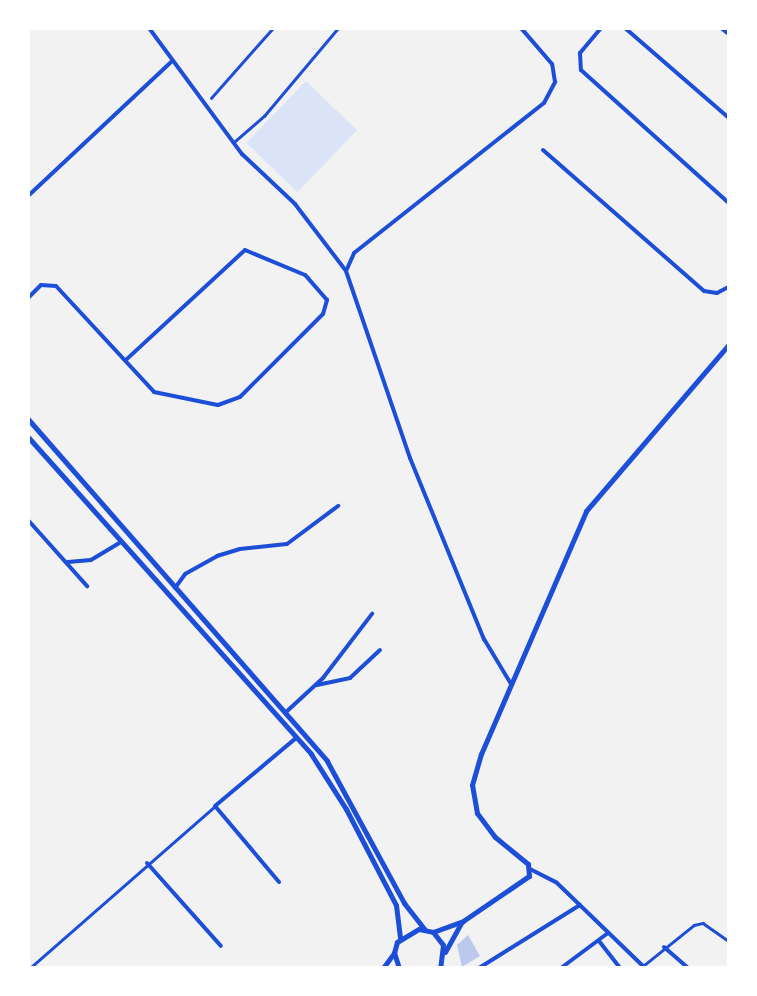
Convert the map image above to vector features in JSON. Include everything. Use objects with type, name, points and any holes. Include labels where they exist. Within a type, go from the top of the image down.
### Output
[{"type":"street","points":[[149,28],[233,143],[294,204],[346,271],[410,458],[484,639],[511,684]]},
{"type":"street","points":[[346,271],[354,253],[544,103],[555,82],[552,64],[521,28]]},
{"type":"street","points":[[601,28],[580,53],[581,70],[730,204]]},
{"type":"street","points":[[626,28],[730,119]]},
{"type":"street","points":[[721,28],[730,35]]},
{"type":"street","points":[[28,196],[171,62]]},
{"type":"street","points":[[543,150],[704,291],[717,292],[730,286]]},
{"type":"street","points":[[28,298],[41,285],[56,286],[126,360],[162,397],[230,404],[323,314],[327,300],[305,275],[244,250],[126,360]]},
{"type":"street","points":[[644,968],[547,875],[530,869],[484,825],[472,802],[472,784],[481,754],[586,511],[730,343]]},
{"type":"street","points":[[28,419],[336,774],[398,894],[424,929],[433,932],[463,921],[527,879],[530,869]]},
{"type":"street","points":[[28,438],[296,738],[338,795],[400,913],[400,938],[383,968]]},
{"type":"street","points":[[76,493],[96,511],[110,513]]},
{"type":"street","points":[[175,588],[185,574],[218,556],[240,548],[288,544],[338,506]]},
{"type":"street","points":[[28,520],[87,586]]},
{"type":"street","points":[[68,562],[91,560],[119,543]]},
{"type":"street","points":[[163,593],[168,580]]},
{"type":"street","points":[[286,713],[316,685],[372,614]]},
{"type":"street","points":[[316,685],[350,678],[380,650]]},
{"type":"street","points":[[279,882],[215,806],[296,738]]},
{"type":"street","points":[[148,863],[221,946]]},
{"type":"street","points":[[479,968],[580,905]]},
{"type":"street","points":[[442,968],[444,956],[463,921]]},
{"type":"street","points":[[400,938],[424,929]]},
{"type":"street","points":[[433,932],[444,956]]},
{"type":"street","points":[[561,968],[608,933]]},
{"type":"street","points":[[598,940],[620,968]]},
{"type":"street","points":[[664,947],[688,968]]},
{"type":"street","points":[[394,952],[399,968]]},
{"type":"lane","points":[[233,143],[264,116],[338,28]]},
{"type":"lane","points":[[30,968],[215,806]]},
{"type":"lane","points":[[644,968],[664,947],[702,923],[730,942]]},
{"type":"path","points":[[204,105],[273,28]]},
{"type":"shaded area","points":[[306,81],[357,130],[297,192],[246,143]]},
{"type":"building","points":[[468,935],[480,956],[462,967],[457,945]]}]
